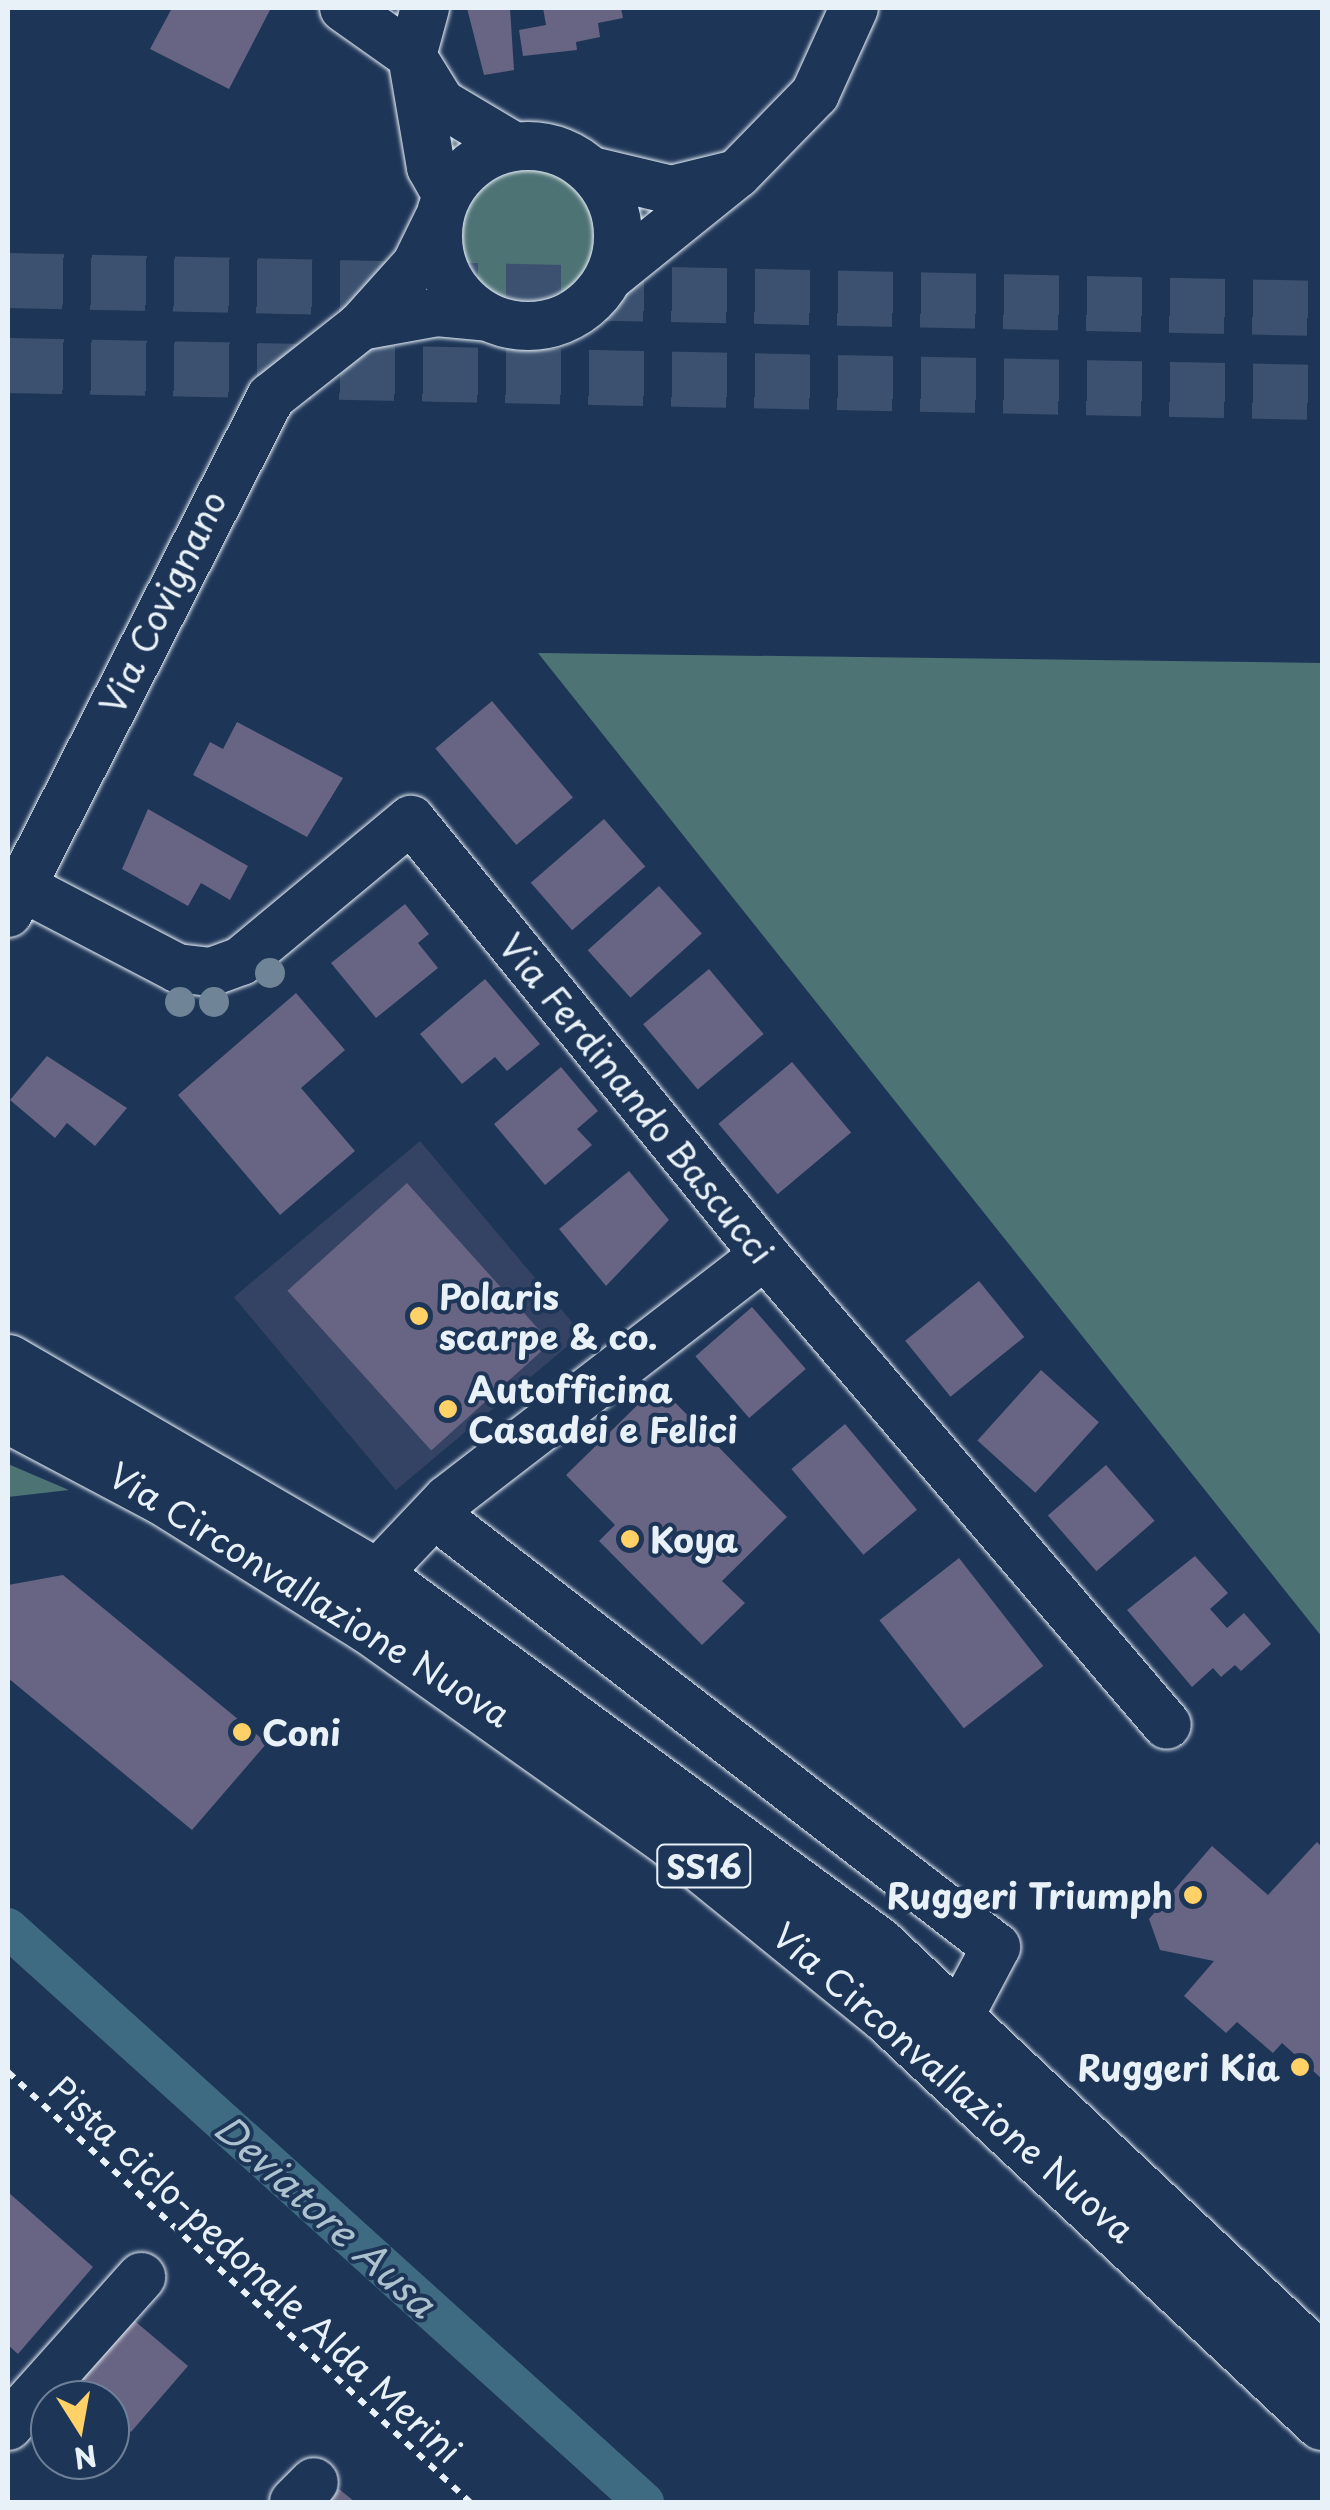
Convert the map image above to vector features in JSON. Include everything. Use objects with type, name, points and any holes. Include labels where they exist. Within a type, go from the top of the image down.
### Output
[{"type":"main road","name":"Via Circonvallazione Nuova","points":[[8,1362],[375,1576],[601,1736],[960,2016],[1322,2363]]},
{"type":"main road","name":"Via Circonvallazione Nuova","points":[[8,1415],[163,1496],[368,1625],[670,1838],[889,2017],[1322,2422]]},
{"type":"street","points":[[344,8],[412,56],[440,102],[513,146],[568,154],[592,171],[671,190],[737,174]]},
{"type":"street","points":[[426,8],[412,56],[442,208],[448,278],[488,317],[516,326],[558,321],[737,174],[815,94],[854,8]]},
{"type":"street","points":[[442,208],[486,156],[513,146]]},
{"type":"street","points":[[592,171],[618,220],[610,276]]},
{"type":"street","name":"Via Covignano","points":[[15,900],[243,442],[270,397],[361,326],[416,265],[442,208]]},
{"type":"street","name":"Via Covignano","points":[[361,326],[437,312],[488,317]]},
{"type":"street","name":"Via Ferdinando Bascucci","points":[[15,900],[177,968],[211,972],[240,961],[411,820],[765,1255],[1167,1725]]},
{"type":"street","points":[[375,1576],[435,1515],[765,1255]]},
{"type":"street","name":"Via Circonvallazione Nuova","points":[[435,1515],[996,1947],[960,2016]]},
{"type":"street","points":[[8,2426],[142,2277]]},
{"type":"path","name":"Pista ciclo-pedonale Alda Merini","points":[[8,2072],[470,2502]]},
{"type":"shaded area","points":[[420,1141],[582,1334],[396,1490],[234,1297]]},
{"type":"green space","points":[[529,164],[556,170],[579,185],[594,208],[600,235],[594,262],[579,285],[556,300],[529,306],[502,300],[479,285],[464,262],[458,235],[464,208],[479,185],[502,170]]},
{"type":"green space","points":[[538,653],[1322,663],[1322,1637]]},
{"type":"green space","points":[[8,1464],[69,1490],[8,1497]]},
{"type":"building","points":[[172,8],[271,8],[229,89],[150,49]]},
{"type":"building","points":[[467,8],[510,8],[514,70],[484,75]]},
{"type":"building","points":[[543,8],[621,8],[623,18],[598,23],[600,37],[576,42],[577,50],[523,56],[519,30],[546,25]]},
{"type":"building","points":[[492,701],[573,798],[516,845],[435,749]]},
{"type":"building","points":[[237,722],[343,778],[307,837],[193,775],[210,742],[223,749]]},
{"type":"building","points":[[148,809],[248,866],[230,900],[201,883],[188,906],[122,869]]},
{"type":"building","points":[[604,819],[645,867],[572,930],[531,883]]},
{"type":"building","points":[[659,886],[702,934],[630,998],[588,950]]},
{"type":"building","points":[[405,904],[429,934],[418,943],[438,968],[376,1018],[331,963]]},
{"type":"building","points":[[709,969],[764,1034],[698,1089],[643,1024]]},
{"type":"building","points":[[485,979],[540,1044],[507,1071],[495,1057],[462,1084],[420,1034]]},
{"type":"building","points":[[296,993],[345,1050],[301,1088],[355,1151],[280,1215],[178,1095]]},
{"type":"building","points":[[47,1056],[127,1108],[95,1146],[67,1123],[55,1138],[10,1100]]},
{"type":"building","points":[[792,1062],[851,1132],[778,1194],[718,1124]]},
{"type":"building","points":[[561,1067],[598,1111],[577,1129],[592,1145],[545,1185],[494,1124]]},
{"type":"building","points":[[629,1171],[669,1220],[606,1286],[559,1229]]},
{"type":"building","name":"Polaris scarpe & co.","points":[[407,1183],[551,1343],[431,1451],[287,1291]]},
{"type":"building","points":[[979,1281],[1024,1337],[950,1397],[905,1341]]},
{"type":"building","points":[[752,1307],[806,1369],[749,1418],[695,1356]]},
{"type":"building","points":[[1041,1370],[1099,1422],[1035,1493],[977,1441]]},
{"type":"building","points":[[658,1385],[787,1517],[722,1581],[745,1603],[702,1645],[599,1541],[615,1525],[566,1475]]},
{"type":"building","points":[[845,1424],[917,1510],[863,1555],[791,1469]]},
{"type":"building","points":[[1106,1465],[1155,1521],[1096,1571],[1048,1516]]},
{"type":"building","points":[[1195,1556],[1228,1593],[1210,1609],[1227,1628],[1244,1613],[1271,1644],[1241,1671],[1235,1665],[1221,1677],[1213,1668],[1192,1687],[1127,1610]]},
{"type":"building","points":[[959,1558],[1043,1666],[964,1728],[879,1620]]},
{"type":"building","points":[[63,1575],[267,1743],[192,1830],[8,1678],[8,1585]]},
{"type":"building","points":[[1317,1842],[1322,1847],[1322,2079],[1282,2043],[1273,2053],[1237,2022],[1226,2033],[1184,1996],[1214,1961],[1160,1950],[1149,1919],[1212,1846],[1268,1895]]},
{"type":"building","points":[[8,2192],[93,2267],[18,2354],[8,2345]]},
{"type":"building","points":[[130,2317],[188,2366],[131,2432],[130,2380],[77,2380]]},
{"type":"building","points":[[339,2489],[355,2502],[327,2502]]},
{"type":"waterway","name":"Deviatore Ausa","points":[[8,1928],[644,2502]]},
{"type":"tunnel","points":[[8,280],[1322,308]]},
{"type":"tunnel","points":[[8,365],[1322,392]]},
{"type":"place","name":"Polaris scarpe & co.","points":[[419,1316]]},
{"type":"place","name":"Autofficina Casadei e Felici","points":[[448,1409]]},
{"type":"place","name":"Koya","points":[[630,1539]]},
{"type":"place","name":"Coni","points":[[242,1732]]},
{"type":"place","name":"Ruggeri Triumph","points":[[1193,1895]]},
{"type":"place","name":"Ruggeri Kia","points":[[1300,2067]]}]
